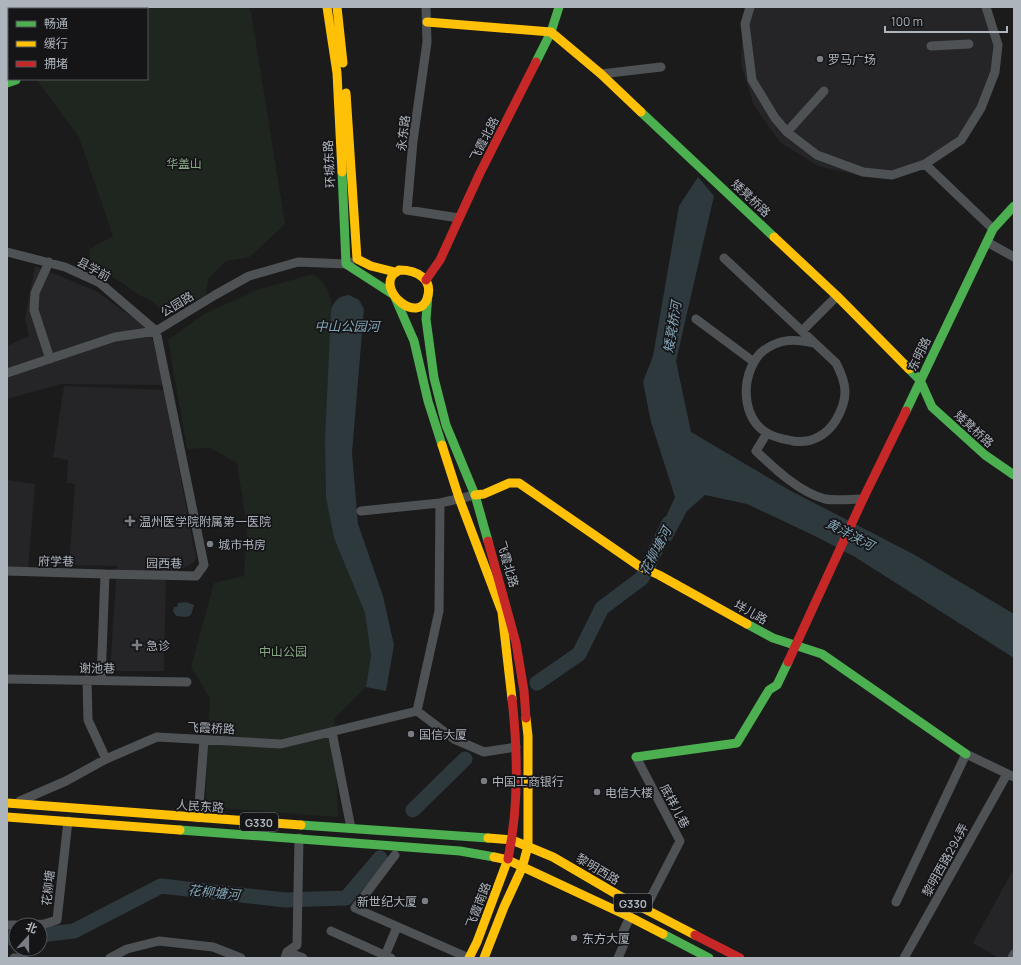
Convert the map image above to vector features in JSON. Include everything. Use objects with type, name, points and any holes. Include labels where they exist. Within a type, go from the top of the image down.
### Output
[{"type":"main road","name":"环城东路","points":[[327,7],[336,73],[346,264]]},
{"type":"main road","name":"环城东路","points":[[337,7],[344,73],[357,259]]},
{"type":"main road","name":"飞霞北路","points":[[522,868],[528,846],[528,736],[524,691],[516,643],[476,495],[446,425],[434,378],[426,319],[428,286],[426,280],[440,260],[480,173],[551,32],[559,7]]},
{"type":"main road","points":[[427,22],[551,32]]},
{"type":"main road","name":"矮凳桥路","points":[[551,32],[601,74],[837,296],[920,380],[932,407],[985,455],[1014,475]]},
{"type":"main road","points":[[7,83],[16,80]]},
{"type":"main road","name":"东明路","points":[[636,757],[737,743],[769,690],[777,684],[863,499],[993,229],[1014,206]]},
{"type":"main road","points":[[357,259],[371,266],[395,272],[399,270],[410,270],[416,272],[426,280]]},
{"type":"main road","points":[[346,264],[394,295],[403,304],[410,308],[418,308],[424,304],[428,295]]},
{"type":"main road","name":"飞霞北路","points":[[395,272],[392,275],[390,282],[394,295],[414,341],[428,401],[460,498],[502,612],[516,747],[517,794],[512,840]]},
{"type":"main road","name":"垟儿路","points":[[476,495],[484,494],[509,483],[519,483],[639,566],[659,575],[773,638],[822,654],[966,754]]},
{"type":"main road","name":"人民东路","points":[[11,803],[512,840]]},
{"type":"main road","name":"人民东路","points":[[7,817],[460,851],[508,860]]},
{"type":"main road","name":"G330","points":[[512,840],[528,846]]},
{"type":"main road","name":"飞霞南路","points":[[469,958],[480,935],[508,860],[512,840]]},
{"type":"main road","name":"黎明西路","points":[[528,846],[553,856],[618,895],[740,958]]},
{"type":"main road","name":"G330","points":[[508,860],[522,868],[630,917],[692,954],[709,958]]},
{"type":"main road","name":"飞霞南路","points":[[484,958],[504,907],[522,868]]},
{"type":"street","name":"永东路","points":[[426,7],[427,42],[413,141],[407,210],[459,218]]},
{"type":"street","points":[[750,7],[745,24],[752,80],[775,118],[787,132],[818,155],[863,172],[892,174],[925,164],[961,140],[981,108],[995,72],[998,45],[986,7]]},
{"type":"street","points":[[931,46],[969,44]]},
{"type":"street","points":[[601,74],[661,67]]},
{"type":"street","points":[[787,132],[824,91]]},
{"type":"street","points":[[925,164],[993,229]]},
{"type":"street","points":[[987,242],[1014,257]]},
{"type":"street","name":"县学前","points":[[7,252],[65,267],[100,284],[156,331]]},
{"type":"street","points":[[724,258],[836,363],[844,377],[845,392],[843,408],[833,425],[818,438],[802,442],[779,438],[767,433],[760,427],[751,414],[746,399],[747,378],[754,362],[762,351],[780,342],[797,339],[814,343]]},
{"type":"street","name":"公园路","points":[[7,373],[115,337],[156,331],[249,276],[298,262],[346,264],[357,259]]},
{"type":"street","points":[[49,262],[35,293],[34,310],[50,359]]},
{"type":"street","points":[[802,331],[837,296]]},
{"type":"street","points":[[696,319],[754,362]]},
{"type":"street","name":"园西巷","points":[[105,574],[196,576],[204,565],[156,331]]},
{"type":"street","points":[[767,433],[756,451],[782,476],[812,494],[826,499],[863,499]]},
{"type":"street","points":[[361,511],[440,503],[476,495]]},
{"type":"street","points":[[440,503],[439,611],[417,711],[454,739],[484,752],[516,747]]},
{"type":"street","name":"府学巷","points":[[7,571],[105,574]]},
{"type":"street","points":[[102,680],[105,574]]},
{"type":"street","name":"谢池巷","points":[[7,679],[187,682]]},
{"type":"street","points":[[87,680],[88,720],[106,759]]},
{"type":"street","name":"飞霞桥路","points":[[11,803],[66,781],[106,759],[157,737],[281,744],[417,711]]},
{"type":"street","points":[[332,732],[351,828]]},
{"type":"street","points":[[198,818],[204,740]]},
{"type":"street","points":[[896,902],[966,754]]},
{"type":"street","name":"垟儿路","points":[[966,754],[1011,775]]},
{"type":"street","name":"底样儿巷","points":[[636,757],[680,841],[645,909]]},
{"type":"street","name":"黎明西路294弄","points":[[904,958],[1011,775]]},
{"type":"street","name":"花柳塘","points":[[48,923],[57,920],[68,821]]},
{"type":"street","points":[[286,955],[297,945],[299,838]]},
{"type":"street","points":[[395,856],[355,908],[469,958]]},
{"type":"street","points":[[618,958],[625,942],[623,932],[630,917]]},
{"type":"street","points":[[330,931],[387,957],[397,927]]},
{"type":"street","points":[[110,958],[127,949],[159,941],[213,947],[241,958]]},
{"type":"street","points":[[1012,958],[1014,954]]},
{"type":"street","points":[[286,955],[303,958]]},
{"type":"shaded area","points":[[748,7],[985,7],[994,34],[991,78],[974,118],[944,150],[905,170],[861,176],[818,166],[780,142],[754,106],[741,64],[743,20]]},
{"type":"shaded area","points":[[35,266],[96,291],[150,330],[163,385],[61,384],[7,399],[7,346],[29,336],[25,318]]},
{"type":"shaded area","name":"温州医学院附属第一医院","points":[[64,386],[164,390],[196,558],[193,563],[166,577],[164,671],[110,671],[117,566],[69,565],[75,484],[67,483],[68,460],[53,457]]},
{"type":"shaded area","points":[[7,480],[35,484],[28,570],[7,568]]},
{"type":"shaded area","points":[[1014,868],[1014,958],[999,958],[973,943]]},
{"type":"green space","name":"华盖山","points":[[7,7],[249,7],[285,224],[250,257],[226,261],[209,278],[205,296],[164,313],[153,302],[139,295],[118,280],[90,264],[89,250],[113,236],[79,137],[37,80],[148,80],[148,8],[8,8],[8,40]]},
{"type":"green space","name":"中山公园","points":[[313,274],[326,288],[330,296],[332,306],[325,439],[326,498],[334,538],[365,613],[371,656],[366,687],[334,719],[338,817],[205,807],[210,698],[191,667],[214,583],[244,576],[247,528],[237,463],[210,448],[187,449],[168,340],[204,314],[257,290]]},
{"type":"water","points":[[698,177],[714,196],[676,361],[691,432],[791,491],[913,554],[1014,614],[1014,658],[855,557],[815,536],[747,504],[705,495],[687,511],[671,541],[655,541],[675,497],[651,422],[643,382],[653,356],[679,206]]},
{"type":"water","name":"中山公园河","points":[[349,295],[359,300],[364,309],[352,453],[358,524],[383,596],[394,645],[386,691],[366,687],[371,656],[365,613],[334,538],[326,498],[325,439],[331,311],[333,304],[337,300]]},
{"type":"water","points":[[186,602],[194,605],[191,615],[186,617],[176,616],[173,611],[174,607],[177,607],[178,603]]},
{"type":"waterway","name":"花柳塘河","points":[[537,683],[579,654],[602,608],[642,578],[669,523]]},
{"type":"waterway","name":"花柳塘河","points":[[413,810],[465,759]]},
{"type":"waterway","name":"花柳塘河","points":[[48,934],[74,931],[161,886],[285,900],[346,898],[380,858]]},
{"type":"traffic: fast","points":[[536,62],[551,32],[559,7]]},
{"type":"traffic: fast","points":[[7,83],[16,80]]},
{"type":"traffic: fast","points":[[641,112],[774,237]]},
{"type":"traffic: fast","points":[[342,172],[346,264],[394,295],[414,341],[428,401],[442,445]]},
{"type":"traffic: fast","points":[[906,411],[993,229],[1014,206]]},
{"type":"traffic: fast","points":[[428,295],[426,319],[434,378],[446,425],[475,495],[488,541]]},
{"type":"traffic: fast","points":[[909,369],[920,380],[932,407],[985,455],[1014,475]]},
{"type":"traffic: fast","points":[[747,624],[773,638],[822,654],[966,754]]},
{"type":"traffic: fast","points":[[636,757],[737,743],[769,690],[777,685],[788,662]]},
{"type":"traffic: fast","points":[[301,825],[488,838]]},
{"type":"traffic: fast","points":[[180,830],[460,851],[494,857]]},
{"type":"traffic: fast","points":[[663,934],[709,958]]},
{"type":"traffic: slow","points":[[327,7],[337,73],[342,172]]},
{"type":"traffic: slow","points":[[337,7],[343,63]]},
{"type":"traffic: slow","points":[[427,22],[551,32],[601,74],[641,112]]},
{"type":"traffic: slow","points":[[346,93],[357,259],[371,266],[395,272]]},
{"type":"traffic: slow","points":[[774,237],[837,296],[909,369]]},
{"type":"traffic: slow","points":[[399,270],[406,270],[418,274],[426,281],[429,292],[427,299],[422,306],[416,308],[409,307],[396,298],[390,283],[393,275],[399,270]]},
{"type":"traffic: slow","points":[[442,445],[459,498],[502,612],[512,699]]},
{"type":"traffic: slow","points":[[475,495],[484,494],[509,483],[519,483],[639,566],[659,575],[747,624]]},
{"type":"traffic: slow","points":[[484,958],[504,907],[522,868],[528,846],[528,736],[526,718]]},
{"type":"traffic: slow","points":[[7,803],[301,825]]},
{"type":"traffic: slow","points":[[7,817],[180,830]]},
{"type":"traffic: slow","points":[[488,838],[512,840],[553,857],[618,895],[695,935]]},
{"type":"traffic: slow","points":[[494,857],[508,860],[663,934]]},
{"type":"traffic: slow","points":[[469,958],[477,942],[508,859]]},
{"type":"traffic: jam","points":[[426,280],[440,260],[480,173],[536,62]]},
{"type":"traffic: jam","points":[[788,662],[863,499],[906,411]]},
{"type":"traffic: jam","points":[[488,541],[516,643],[524,691],[526,718]]},
{"type":"traffic: jam","points":[[508,859],[512,839],[516,799],[516,759],[512,699]]},
{"type":"traffic: jam","points":[[695,935],[740,958]]},
{"type":"place","name":"罗马广场","points":[[820,59]]},
{"type":"place","name":"温州医学院附属第一医院","points":[[130,521]]},
{"type":"place","name":"城市书房","points":[[210,544]]},
{"type":"place","name":"急诊","points":[[137,645]]},
{"type":"place","name":"国信大厦","points":[[411,734]]},
{"type":"place","name":"中国工商银行","points":[[484,781]]},
{"type":"place","name":"电信大楼","points":[[597,792]]},
{"type":"place","name":"新世纪大厦","points":[[425,901]]},
{"type":"place","name":"东方大厦","points":[[574,938]]},
{"type":"water label","name":"矮凳桥河","points":[[672,327]]},
{"type":"water label","name":"黄洋浃河","points":[[850,534]]}]
